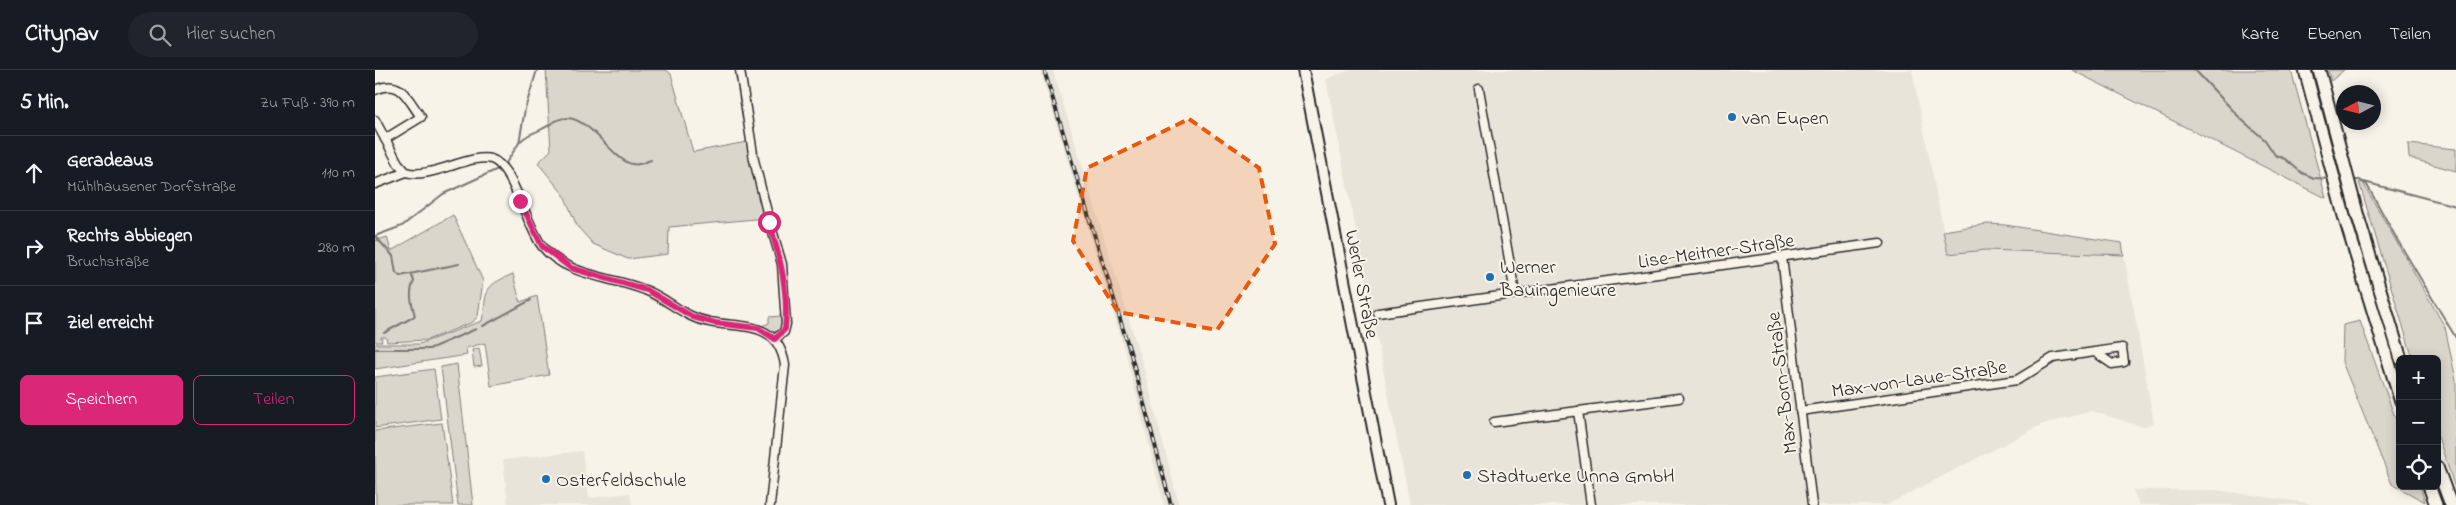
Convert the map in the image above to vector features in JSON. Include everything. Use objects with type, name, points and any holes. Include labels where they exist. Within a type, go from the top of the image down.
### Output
[{"type":"highway","points":[[2305,70],[2343,216],[2396,387]]},
{"type":"highway","points":[[2319,70],[2357,212],[2400,355]]},
{"type":"highway","points":[[2441,478],[2451,505]]},
{"type":"highway","points":[[2430,490],[2436,505]]},
{"type":"main road","name":"Werler Straße","points":[[1303,70],[1388,505]]},
{"type":"street","points":[[740,70],[755,160],[782,264],[785,324],[784,332],[775,339]]},
{"type":"street","points":[[375,90],[385,85],[394,85],[401,89],[421,117],[385,139]]},
{"type":"street","points":[[1479,89],[1515,293]]},
{"type":"street","points":[[375,120],[406,172]]},
{"type":"street","points":[[375,184],[406,172],[418,174],[490,158],[496,161],[507,175],[542,246],[561,262],[582,272],[647,290],[693,317],[715,323],[758,328],[775,339],[781,349],[785,365],[770,505]]},
{"type":"street","name":"Lise-Meitner-Straße","points":[[1378,313],[1880,243]]},
{"type":"street","name":"Max-Born-Straße","points":[[1783,257],[1812,505]]},
{"type":"street","name":"Max-von-Laue-Straße","points":[[1800,412],[2017,380],[2053,358],[2095,352]]},
{"type":"street","points":[[1494,422],[1679,398]]},
{"type":"street","points":[[1578,411],[1591,505]]},
{"type":"highlighted area","points":[[1189,119],[1259,168],[1275,244],[1217,330],[1118,312],[1073,241],[1087,168]]},
{"type":"shaded area","points":[[546,70],[666,70],[671,74],[693,152],[747,142],[766,218],[669,227],[668,254],[628,259],[593,244],[577,226],[564,195],[538,163],[551,150]]},
{"type":"shaded area","points":[[1040,70],[1053,70],[1144,369],[1179,505],[1164,505],[1126,355]]},
{"type":"shaded area","points":[[1350,70],[1912,70],[1948,254],[1986,250],[2124,255],[2154,423],[2143,427],[2092,411],[2043,424],[1887,505],[1410,505],[1326,79]]},
{"type":"shaded area","points":[[2072,70],[2291,70],[2326,198]]},
{"type":"shaded area","points":[[2328,70],[2344,70],[2331,81]]},
{"type":"shaded area","points":[[2408,144],[2456,149],[2456,171],[2409,158]]},
{"type":"shaded area","points":[[2359,182],[2363,183],[2445,327],[2456,380],[2456,491],[2441,446],[2441,355],[2412,355]]},
{"type":"shaded area","points":[[453,215],[483,281],[478,316],[473,322],[427,340],[387,342],[386,337],[381,337],[382,342],[375,342],[375,241],[387,237],[391,251]]},
{"type":"shaded area","points":[[1987,224],[2005,225],[2122,243],[2124,255],[1986,250],[1948,254],[1943,231]]},
{"type":"shaded area","points":[[513,274],[520,302],[537,296],[549,375],[491,386],[485,343],[466,348],[467,355],[375,369],[375,344],[419,344],[482,321],[486,296],[491,286],[495,282]]},
{"type":"shaded area","points":[[782,316],[782,327],[779,331],[774,332],[762,326],[769,323],[769,317]]},
{"type":"shaded area","points":[[2360,321],[2396,420],[2396,486],[2392,484],[2342,362],[2343,325]]},
{"type":"shaded area","points":[[479,348],[482,366],[474,367],[472,350]]},
{"type":"shaded area","points":[[457,364],[473,505],[458,505],[441,367]]},
{"type":"shaded area","points":[[434,369],[441,419],[375,428],[375,377]]},
{"type":"shaded area","points":[[442,423],[453,505],[376,505],[375,431]]},
{"type":"shaded area","name":"Osterfeldschule","points":[[582,451],[589,498],[630,493],[632,505],[508,505],[503,460]]},
{"type":"shaded area","points":[[2133,490],[2215,490],[2308,503],[2311,505],[2139,505]]},
{"type":"shaded area","points":[[2403,490],[2421,490],[2425,502]]},
{"type":"waterway","points":[[506,163],[519,143],[525,109],[537,70]]},
{"type":"waterway","points":[[2195,70],[2241,119],[2265,140],[2275,155],[2285,159],[2302,173],[2314,178],[2331,179]]},
{"type":"waterway","points":[[519,143],[527,136],[556,120],[566,118],[584,124],[625,161],[632,164],[641,164],[651,160]]},
{"type":"waterway","points":[[459,264],[400,276],[396,273],[393,256],[375,236],[402,226],[443,194],[498,169]]},
{"type":"waterway","points":[[2353,180],[2360,180],[2367,185],[2456,338]]},
{"type":"waterway","points":[[2364,182],[2456,206]]},
{"type":"waterway","points":[[384,333],[415,316],[411,295],[414,281],[411,274]]},
{"type":"waterway","points":[[483,326],[531,300]]},
{"type":"waterway","points":[[375,349],[429,349],[476,329]]},
{"type":"railway","points":[[1044,70],[1131,355],[1171,505]]},
{"type":"place","name":"van Eupen","points":[[1732,117]]},
{"type":"place","name":"Werner Bauingenieure","points":[[1490,277]]},
{"type":"place","name":"Stadtwerke Unna GmbH","points":[[1467,475]]},
{"type":"place","name":"Osterfeldschule","points":[[546,479]]},
{"type":"route","points":[[520,201],[542,246],[571,268],[647,290],[693,317],[726,325],[752,326],[765,331],[775,339],[785,329],[785,290],[782,264],[769,222]]}]
